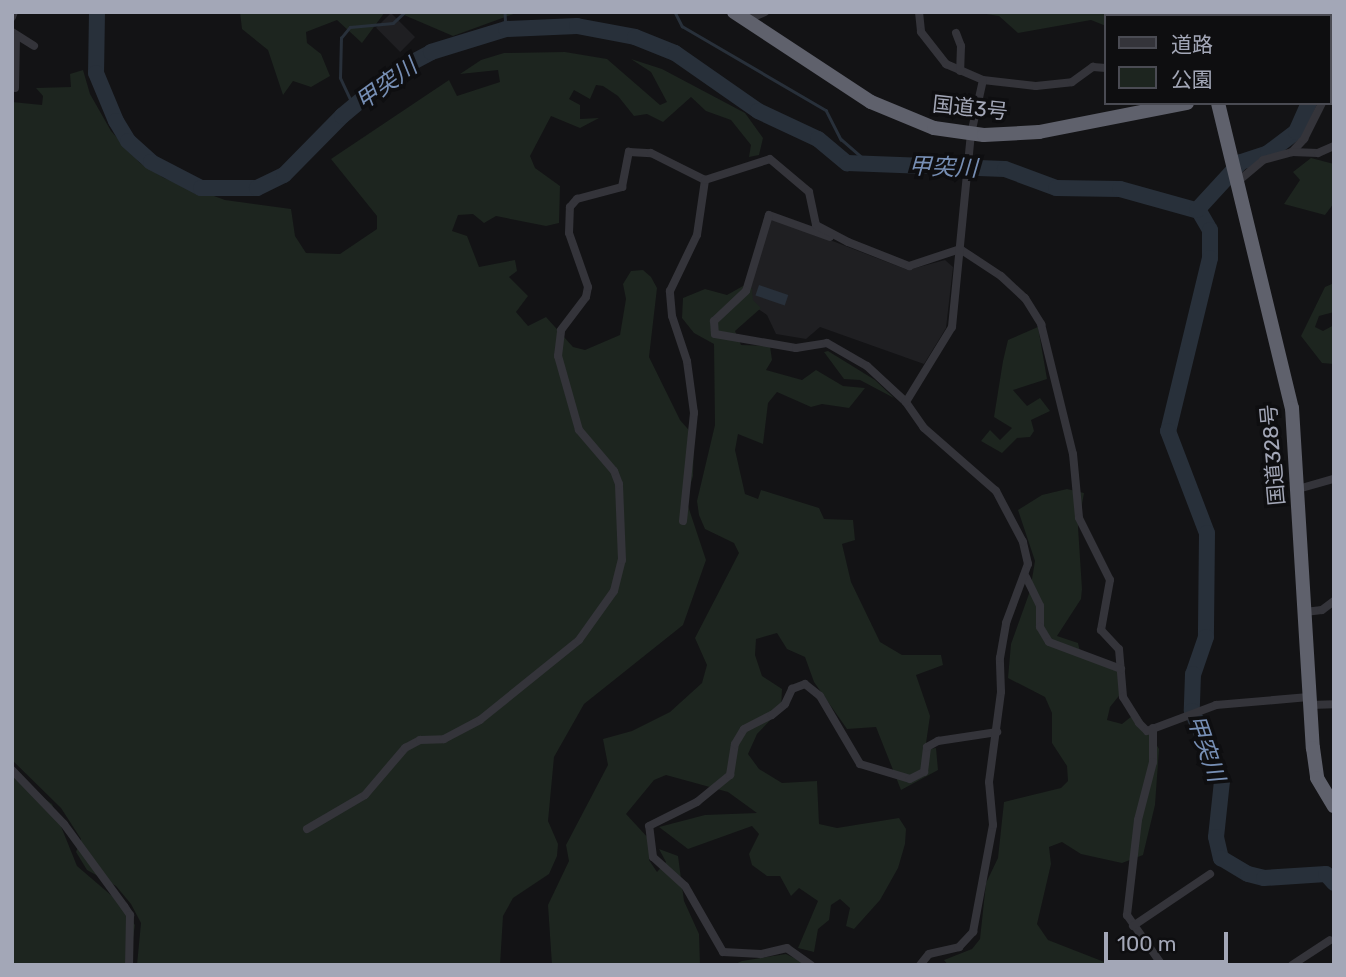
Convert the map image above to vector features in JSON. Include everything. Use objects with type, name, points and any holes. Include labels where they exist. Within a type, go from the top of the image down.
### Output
[{"type":"highway","name":"国道3号","points":[[741,16],[891,112],[934,128],[971,134],[1039,132],[1177,105]]},
{"type":"highway","name":"国道328号","points":[[1218,105],[1233,175],[1292,408],[1309,701],[1317,778],[1334,806]]},
{"type":"street","points":[[741,16],[765,12]]},
{"type":"street","points":[[919,12],[921,32],[931,48],[960,71],[984,80],[1048,85],[1072,82],[1093,67],[1104,68]]},
{"type":"street","points":[[956,33],[962,54]]},
{"type":"street","points":[[15,89],[14,35],[34,46]]},
{"type":"street","points":[[960,71],[962,54],[967,43]]},
{"type":"street","points":[[906,402],[952,327],[970,170],[971,134],[984,80]]},
{"type":"street","points":[[1292,152],[1304,139],[1321,105]]},
{"type":"street","points":[[1233,175],[1263,160],[1292,152],[1318,153],[1334,146]]},
{"type":"street","points":[[307,830],[365,795],[405,748],[420,740],[444,738],[480,720],[579,640],[614,592],[622,560],[619,484],[614,471],[579,430],[558,356],[561,330],[586,297],[588,286],[569,233],[570,207],[587,194],[622,187],[629,152],[651,153],[705,180],[718,179],[757,161],[780,164],[809,192],[816,225],[848,242]]},
{"type":"street","points":[[683,522],[694,413],[687,360],[672,316],[670,291],[697,235],[705,180]]},
{"type":"street","points":[[960,249],[909,266],[769,215],[746,290],[714,321],[715,334],[796,348],[827,343],[867,366],[906,402],[924,428],[996,491],[1023,542],[1026,577],[1040,606],[1040,627],[1049,642],[1121,669]]},
{"type":"street","points":[[960,249],[1025,298],[1042,327],[1073,454],[1079,518],[1110,580],[1101,630],[1119,649],[1126,704],[1144,729],[1216,705],[1309,701],[1334,704]]},
{"type":"street","points":[[1298,489],[1334,479]]},
{"type":"street","points":[[920,965],[929,954],[959,947],[973,932],[993,825],[989,782],[997,733],[1006,623],[1026,577]]},
{"type":"street","points":[[1305,612],[1322,610],[1334,601]]},
{"type":"street","points":[[811,965],[788,948],[761,954],[723,951],[685,886],[653,857],[649,826],[697,802],[730,775],[735,744],[744,729],[772,715],[785,704],[792,689],[805,684],[820,696],[860,764],[910,779],[924,772],[927,747],[937,741],[997,733]]},
{"type":"street","points":[[1153,728],[1153,762],[1127,891],[1127,915],[1162,965]]},
{"type":"street","points":[[12,770],[64,824],[130,915],[129,965]]},
{"type":"street","points":[[1133,926],[1210,874]]},
{"type":"street","points":[[1292,965],[1329,940]]},
{"type":"shaded area","points":[[391,13],[415,37],[400,52],[376,28]]},
{"type":"shaded area","points":[[770,217],[908,270],[945,260],[953,267],[946,328],[924,364],[820,327],[806,339],[776,334],[767,315],[744,299]]},
{"type":"shaded area","points":[[759,285],[788,295],[785,305],[755,295]]},
{"type":"green space","points":[[240,12],[385,12],[362,43],[337,20],[306,32],[307,43],[321,54],[330,76],[311,87],[293,81],[283,95],[268,50],[242,29]]},
{"type":"green space","points":[[397,12],[519,12],[453,36]]},
{"type":"green space","points":[[973,12],[1179,12],[1104,14],[1104,25],[1091,20],[1018,33],[999,16]]},
{"type":"green space","points":[[565,52],[607,59],[660,105],[667,102],[651,72],[631,59],[662,69],[745,113],[763,138],[759,155],[749,157],[751,145],[731,120],[706,111],[691,97],[663,122],[647,114],[634,116],[618,96],[603,86],[596,85],[590,99],[574,90],[569,99],[580,105],[580,119],[599,118],[580,128],[551,116],[530,156],[535,168],[560,186],[559,223],[546,226],[496,216],[484,223],[473,214],[458,215],[452,231],[467,236],[479,267],[515,260],[517,271],[509,277],[528,296],[516,312],[528,326],[546,317],[573,347],[585,350],[620,335],[626,299],[623,284],[631,271],[643,270],[651,277],[657,288],[649,357],[680,420],[694,436],[693,476],[686,500],[706,560],[683,625],[584,704],[554,757],[548,821],[558,844],[557,856],[549,874],[513,898],[503,916],[500,965],[137,965],[141,923],[131,904],[116,886],[87,870],[76,852],[81,839],[61,808],[12,760],[12,102],[42,105],[43,96],[36,88],[71,87],[70,74],[83,70],[90,94],[111,131],[140,163],[164,178],[225,200],[291,209],[295,236],[306,253],[340,254],[377,229],[377,216],[331,159],[449,80],[457,96],[500,82],[498,70],[460,74],[481,60],[504,53]]},
{"type":"green space","points":[[1311,158],[1334,164],[1334,203],[1325,215],[1284,204],[1300,180],[1293,172]]},
{"type":"green space","points":[[1334,283],[1334,312],[1319,316],[1315,327],[1323,331],[1334,325],[1334,364],[1322,363],[1301,336],[1325,287]]},
{"type":"green space","points":[[743,286],[752,288],[753,300],[761,308],[735,331],[741,345],[770,346],[772,360],[766,370],[802,380],[816,370],[843,386],[865,388],[849,408],[822,404],[811,407],[777,392],[768,403],[763,444],[738,434],[735,450],[745,494],[758,499],[761,490],[819,508],[824,519],[853,520],[855,540],[842,544],[851,582],[880,642],[902,655],[941,655],[943,665],[916,675],[930,716],[925,750],[936,748],[938,770],[901,790],[876,727],[847,729],[814,682],[805,657],[787,649],[777,633],[756,639],[755,655],[762,676],[782,689],[781,709],[757,734],[748,754],[759,769],[782,783],[817,781],[819,824],[837,828],[899,818],[906,829],[905,844],[898,868],[880,900],[854,929],[846,926],[850,908],[840,899],[831,905],[829,920],[818,929],[814,952],[798,948],[818,901],[799,888],[791,896],[780,876],[767,876],[752,865],[749,854],[759,834],[752,826],[688,849],[659,827],[705,815],[757,813],[728,792],[666,775],[654,780],[626,814],[650,840],[649,860],[657,872],[666,862],[659,849],[678,856],[684,901],[699,934],[700,965],[552,965],[548,905],[569,861],[566,845],[608,765],[603,739],[632,731],[670,712],[702,683],[707,665],[695,638],[739,553],[734,543],[705,529],[699,515],[697,501],[715,425],[714,344],[694,333],[682,318],[683,298],[705,289],[727,295]]},
{"type":"green space","points":[[1038,327],[1047,379],[1013,390],[1027,406],[1040,398],[1050,411],[1031,420],[1034,431],[1030,437],[1017,438],[1002,453],[981,441],[990,430],[1000,440],[1012,428],[994,417],[1008,340]]},
{"type":"green space","points":[[828,351],[875,380],[894,398],[860,380],[844,379],[824,352]]},
{"type":"green space","points":[[1067,489],[1084,493],[1078,527],[1082,589],[1081,599],[1057,636],[1078,643],[1081,656],[1124,672],[1126,687],[1110,707],[1107,720],[1122,724],[1137,712],[1159,749],[1155,805],[1143,855],[1122,863],[1081,854],[1062,842],[1049,847],[1051,864],[1037,924],[1048,940],[1112,965],[948,965],[944,960],[972,949],[980,939],[986,883],[998,858],[1004,802],[1061,788],[1068,781],[1067,766],[1052,743],[1052,713],[1045,697],[1008,678],[1011,644],[1030,591],[1035,561],[1018,510],[1042,495]]},
{"type":"green space","points":[[12,775],[52,804],[77,866],[112,896],[135,925],[129,965],[12,965]]},
{"type":"green space","points":[[786,954],[808,965],[733,965],[742,961]]},
{"type":"waterway","name":"甲突川","points":[[97,12],[96,73],[116,121],[128,141],[151,162],[201,188],[257,188],[284,175],[342,116],[396,71],[431,52],[506,29],[577,26],[635,37],[675,53],[758,111],[818,139],[847,163],[1005,169],[1056,188],[1120,189],[1199,211],[1210,230],[1210,258],[1168,431],[1207,533],[1206,637],[1193,674],[1192,711],[1222,781],[1216,837],[1221,858],[1248,874],[1264,878],[1326,874],[1334,883]]},
{"type":"waterway","points":[[354,108],[340,78],[341,38],[350,27],[393,23],[405,12]]},
{"type":"waterway","points":[[505,12],[506,29]]},
{"type":"waterway","points":[[675,12],[682,26],[826,110],[841,139],[872,166]]},
{"type":"waterway","points":[[1197,210],[1241,162],[1268,153],[1296,132],[1308,105]]}]
